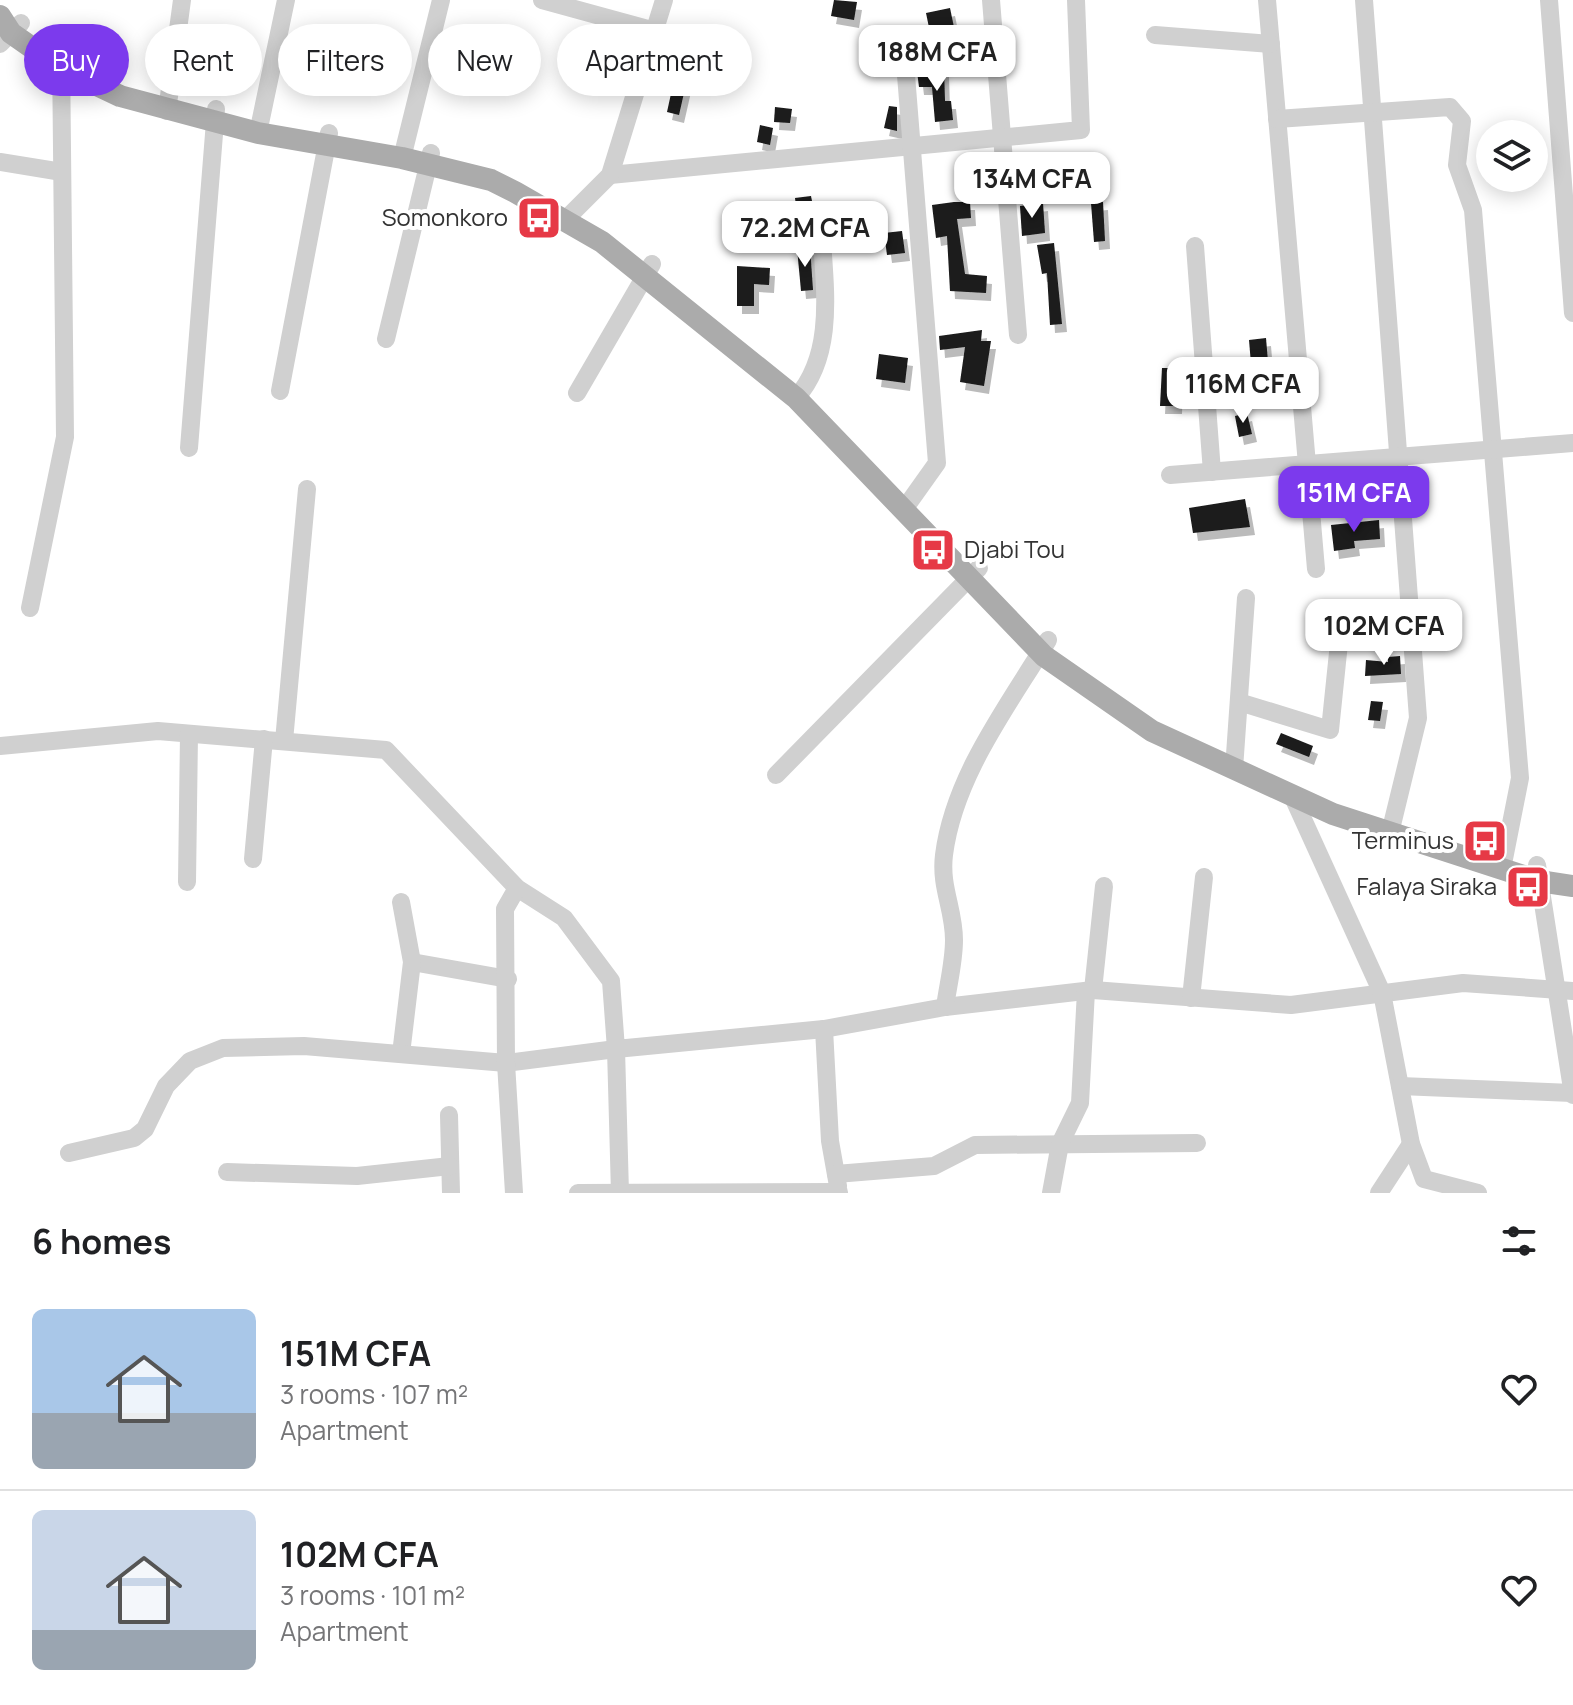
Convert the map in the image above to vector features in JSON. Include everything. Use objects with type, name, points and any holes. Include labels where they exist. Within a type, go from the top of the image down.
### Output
[{"type":"main road","points":[[6,0],[8,29]]},
{"type":"main road","points":[[120,96],[168,104],[260,127],[429,158],[491,180],[569,216],[602,242],[648,270],[801,393],[1044,646],[1152,731],[1339,801],[1392,826]]},
{"type":"main road","points":[[1235,761],[1292,795],[1333,814],[1392,826],[1573,886]]},
{"type":"main road","points":[[1538,873],[1573,871]]},
{"type":"street","points":[[168,104],[182,0]]},
{"type":"street","points":[[260,127],[286,0]]},
{"type":"street","points":[[404,152],[441,0]]},
{"type":"street","points":[[542,0],[629,24]]},
{"type":"street","points":[[657,24],[664,0]]},
{"type":"street","points":[[991,0],[1018,335]]},
{"type":"street","points":[[610,175],[1081,130],[1076,0]]},
{"type":"street","points":[[1267,0],[1316,569]]},
{"type":"street","points":[[1364,0],[1418,718],[1392,826]]},
{"type":"street","points":[[1549,0],[1573,313]]},
{"type":"street","points":[[1155,35],[1271,44]]},
{"type":"street","points":[[906,75],[937,463],[908,503]]},
{"type":"street","points":[[30,608],[65,437],[61,96]]},
{"type":"street","points":[[569,216],[610,175],[635,96]]},
{"type":"street","points":[[1277,119],[1450,107],[1462,121],[1457,165],[1473,210],[1520,778],[1503,862]]},
{"type":"street","points":[[189,448],[215,116]]},
{"type":"street","points":[[280,391],[328,139]]},
{"type":"street","points":[[386,339],[429,158]]},
{"type":"street","points":[[0,162],[62,172]]},
{"type":"street","points":[[801,393],[825,338],[821,222]]},
{"type":"street","points":[[1195,246],[1212,472]]},
{"type":"street","points":[[577,393],[648,270]]},
{"type":"street","points":[[1170,475],[1573,443]]},
{"type":"street","points":[[284,741],[307,489]]},
{"type":"street","points":[[776,775],[974,572]]},
{"type":"street","points":[[1235,761],[1246,598]]},
{"type":"street","points":[[1239,702],[1330,730],[1339,643]]},
{"type":"street","points":[[945,1007],[954,941],[952,919],[942,887],[944,853],[968,774],[1044,646]]},
{"type":"street","points":[[0,746],[158,731],[386,750],[517,888],[564,918],[611,981],[620,1192]]},
{"type":"street","points":[[187,882],[189,734]]},
{"type":"street","points":[[253,859],[264,739]]},
{"type":"street","points":[[1292,795],[1382,993],[1411,1144],[1424,1179],[1478,1193]]},
{"type":"street","points":[[1400,1086],[1573,1094],[1565,991],[1538,873]]},
{"type":"street","points":[[1191,998],[1204,877]]},
{"type":"street","points":[[1051,1193],[1060,1144],[1080,1103],[1089,991],[1104,886]]},
{"type":"street","points":[[514,1193],[506,1063],[508,979],[505,909],[517,888]]},
{"type":"street","points":[[401,902],[412,962],[401,1054]]},
{"type":"street","points":[[412,962],[508,979]]},
{"type":"street","points":[[69,1153],[134,1138],[145,1129],[166,1086],[190,1061],[223,1048],[304,1046],[506,1063],[824,1029],[945,1007],[1089,991],[1291,1005],[1463,983],[1565,991]]},
{"type":"street","points":[[824,1029],[830,1141],[838,1186]]},
{"type":"street","points":[[449,1115],[451,1193]]},
{"type":"street","points":[[578,1193],[733,1192],[838,1186],[934,1166],[975,1145],[1197,1143]]},
{"type":"street","points":[[1379,1193],[1411,1144]]},
{"type":"street","points":[[227,1172],[357,1176],[450,1166]]},
{"type":"building","points":[[834,0],[857,2],[854,20],[831,16]]},
{"type":"building","points":[[950,8],[956,37],[932,42],[926,13]]},
{"type":"building","points":[[944,69],[945,101],[951,101],[953,120],[935,122],[932,87],[919,87],[917,71]]},
{"type":"building","points":[[670,96],[683,96],[679,115],[667,112]]},
{"type":"building","points":[[889,106],[897,107],[897,131],[884,128]]},
{"type":"building","points":[[775,107],[792,109],[790,123],[774,122]]},
{"type":"building","points":[[760,125],[773,128],[770,145],[757,142]]},
{"type":"building","points":[[1085,174],[1087,194],[1040,196],[1040,178]]},
{"type":"building","points":[[811,196],[814,211],[797,214],[795,198]]},
{"type":"building","points":[[970,202],[971,218],[957,219],[965,274],[987,276],[986,293],[950,291],[947,236],[936,238],[932,205]]},
{"type":"building","points":[[1103,202],[1105,241],[1094,242],[1091,203]]},
{"type":"building","points":[[1043,203],[1045,233],[1022,236],[1020,206]]},
{"type":"building","points":[[902,231],[905,253],[887,255],[884,233]]},
{"type":"building","points":[[1054,243],[1062,324],[1050,325],[1047,273],[1042,274],[1037,245]]},
{"type":"building","points":[[810,247],[813,290],[801,291],[797,248]]},
{"type":"building","points":[[737,266],[770,268],[769,285],[754,284],[754,306],[737,306]]},
{"type":"building","points":[[982,330],[981,341],[991,341],[984,386],[960,382],[965,347],[940,350],[939,336]]},
{"type":"building","points":[[1266,338],[1268,362],[1251,364],[1249,340]]},
{"type":"building","points":[[879,354],[908,358],[905,383],[876,379]]},
{"type":"building","points":[[1162,368],[1187,368],[1186,380],[1178,380],[1177,406],[1160,406]]},
{"type":"building","points":[[1247,413],[1252,434],[1239,437],[1235,416]]},
{"type":"building","points":[[1245,499],[1250,527],[1193,533],[1189,508]]},
{"type":"building","points":[[1379,520],[1380,539],[1354,541],[1355,548],[1334,551],[1331,525]]},
{"type":"building","points":[[1400,656],[1401,674],[1365,676],[1366,660],[1388,662],[1388,657]]},
{"type":"building","points":[[1371,701],[1383,702],[1380,721],[1368,720]]},
{"type":"building","points":[[1281,733],[1313,746],[1309,757],[1276,744]]},
{"type":"place","name":"Somonkoro","points":[[539,218]]},
{"type":"place","name":"Djabi Tou","points":[[933,550]]},
{"type":"place","name":"Terminus","points":[[1485,841]]},
{"type":"place","name":"Falaya Siraka","points":[[1528,887]]}]
